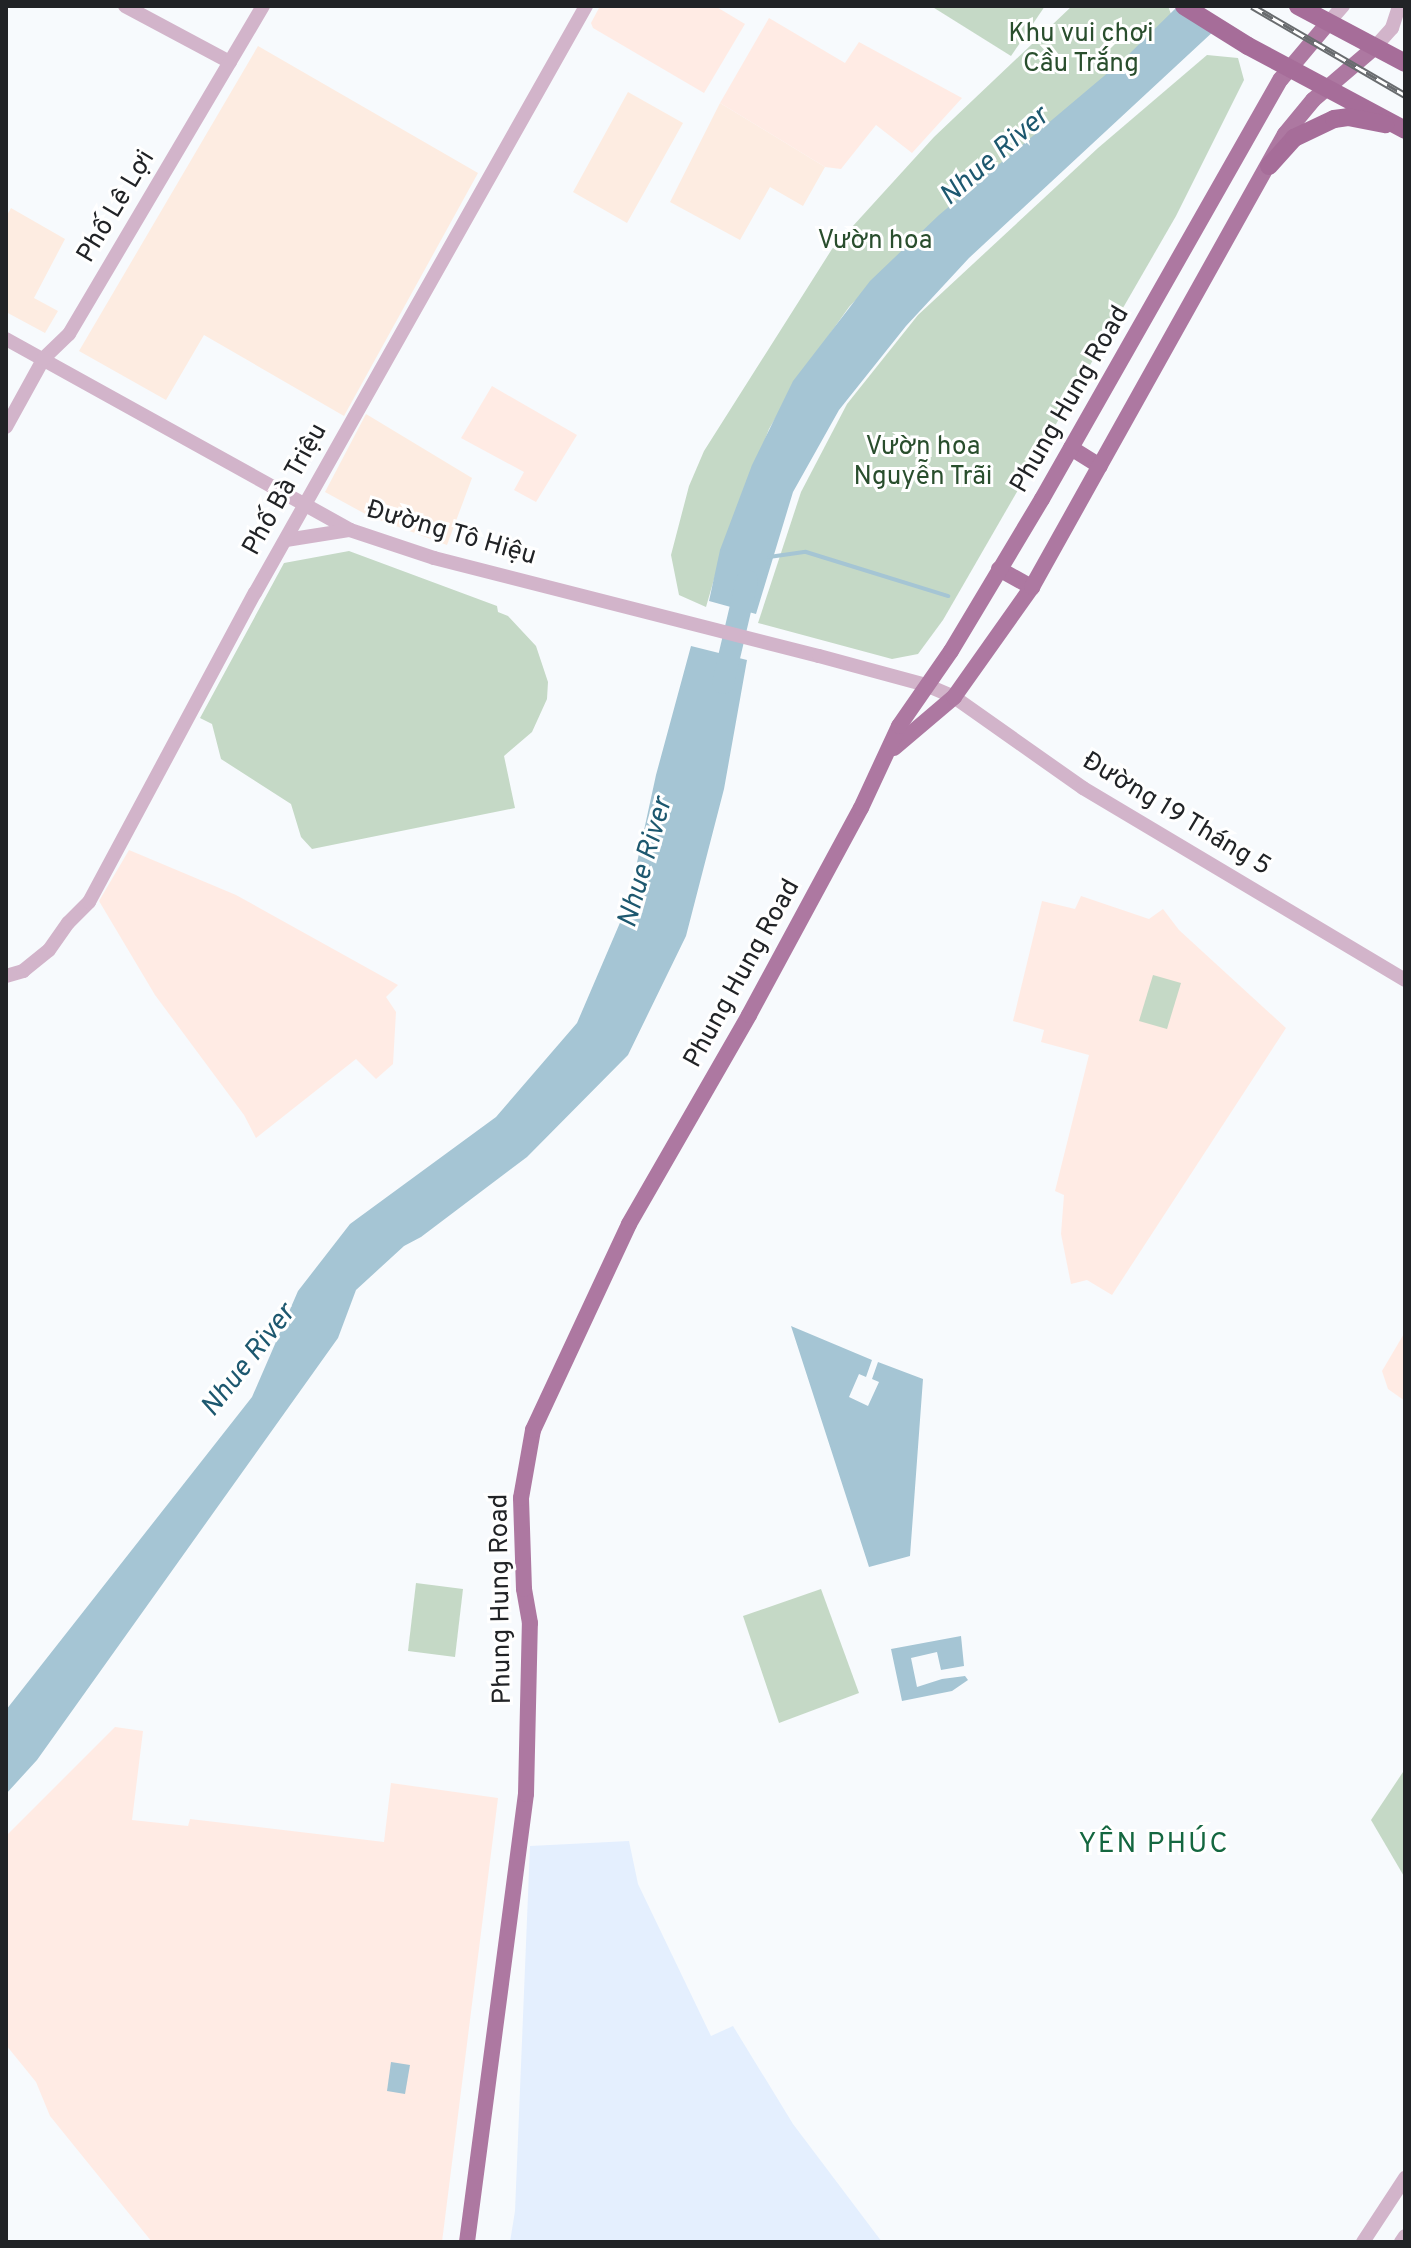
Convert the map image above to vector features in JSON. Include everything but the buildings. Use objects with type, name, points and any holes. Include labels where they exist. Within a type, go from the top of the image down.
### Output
[{"type":"highway","points":[[1184,6],[1248,46],[1400,128]]},
{"type":"highway","points":[[1299,7],[1405,63]]},
{"type":"highway","points":[[1269,166],[1294,138],[1334,119],[1348,117],[1400,128]]},
{"type":"main road","name":"Phung Hung Road","points":[[467,2242],[526,1794],[530,1623],[524,1589],[521,1498],[533,1430],[629,1224],[749,1015],[888,753],[899,726],[999,569],[1071,448],[1229,166],[1290,69],[1328,23]]},
{"type":"main road","name":"Phung Hung Road","points":[[888,753],[954,697],[1032,587],[1285,134],[1327,88],[1375,47]]},
{"type":"main road","points":[[1071,448],[1100,466]]},
{"type":"main road","points":[[999,569],[1032,587]]},
{"type":"street","points":[[125,6],[230,62]]},
{"type":"street","name":"Phố Bà Triệu","points":[[6,976],[23,971],[49,950],[68,923],[89,902],[304,505],[586,6]]},
{"type":"street","points":[[1328,23],[1343,6]]},
{"type":"street","points":[[1375,47],[1392,28],[1399,6]]},
{"type":"street","name":"Phố Lê Lợi","points":[[6,427],[44,358],[69,334],[260,12]]},
{"type":"street","name":"Đường Tô Hiệu","points":[[6,339],[350,530],[434,558],[926,685]]},
{"type":"street","points":[[286,540],[350,530]]},
{"type":"street","name":"Đường 19 Tháng 5","points":[[926,685],[954,697],[1083,788],[1405,980]]},
{"type":"street","points":[[1363,2242],[1405,2178]]},
{"type":"street","points":[[1401,2242],[1405,2236]]},
{"type":"shaded area","points":[[600,6],[715,6],[745,24],[704,93],[593,28],[591,23]]},
{"type":"shaded area","points":[[769,18],[845,63],[859,42],[962,98],[912,153],[876,125],[841,169],[825,167],[720,103]]},
{"type":"shaded area","points":[[258,46],[478,173],[344,416],[204,335],[166,400],[79,351]]},
{"type":"shaded area","points":[[628,92],[683,123],[627,223],[573,192]]},
{"type":"shaded area","points":[[720,103],[825,167],[803,206],[770,187],[740,240],[670,202]]},
{"type":"shaded area","points":[[11,208],[65,239],[34,298],[58,311],[45,333],[6,312],[6,217]]},
{"type":"shaded area","points":[[492,386],[577,435],[536,502],[514,490],[524,472],[461,438]]},
{"type":"shaded area","points":[[366,414],[472,478],[447,545],[369,516],[325,492]]},
{"type":"shaded area","points":[[129,850],[236,895],[398,985],[386,997],[396,1012],[393,1064],[376,1079],[356,1059],[256,1138],[244,1115],[155,995],[99,901]]},
{"type":"shaded area","points":[[1081,896],[1149,919],[1163,909],[1179,930],[1286,1028],[1112,1295],[1087,1280],[1071,1284],[1061,1234],[1064,1195],[1055,1191],[1089,1055],[1041,1042],[1044,1030],[1013,1021],[1042,901],[1075,909]]},
{"type":"shaded area","points":[[1405,1332],[1405,1401],[1388,1389],[1382,1371]]},
{"type":"shaded area","points":[[115,1727],[143,1731],[132,1820],[188,1826],[190,1819],[384,1842],[391,1783],[498,1798],[442,2242],[152,2242],[50,2116],[36,2082],[6,2045],[6,1836]]},
{"type":"shaded area","points":[[629,1841],[638,1884],[711,2036],[733,2026],[793,2124],[882,2242],[510,2242],[515,2211],[530,1846]]},
{"type":"green space","points":[[931,6],[1045,6],[1011,56]]},
{"type":"green space","points":[[1072,6],[1168,6],[1171,14],[1126,62],[916,238],[849,307],[800,376],[769,429],[721,555],[706,607],[679,595],[671,555],[689,486],[704,451],[832,249],[934,137]]},
{"type":"green space","name":"Vườn hoa Nguyễn Trãi","points":[[1207,55],[1238,58],[1244,80],[1176,216],[943,620],[918,654],[892,659],[758,623],[801,492],[847,404],[918,315],[1098,148]]},
{"type":"green space","points":[[349,551],[497,606],[498,612],[508,616],[536,646],[548,682],[547,699],[532,732],[504,756],[515,808],[312,849],[301,837],[291,804],[221,759],[212,724],[200,718],[284,563]]},
{"type":"green space","points":[[1153,975],[1181,983],[1167,1029],[1139,1021]]},
{"type":"green space","points":[[416,1583],[463,1589],[455,1657],[408,1651]]},
{"type":"green space","points":[[821,1589],[859,1693],[779,1723],[743,1616]]},
{"type":"green space","points":[[1405,1769],[1405,1878],[1371,1820]]},
{"type":"water","points":[[1178,6],[1216,29],[969,258],[906,326],[839,410],[793,492],[756,614],[709,601],[720,550],[752,465],[793,381],[870,281],[939,215],[1123,60]]},
{"type":"water","points":[[691,646],[747,660],[724,789],[686,936],[628,1055],[527,1157],[421,1237],[404,1246],[356,1290],[338,1338],[37,1760],[6,1794],[6,1710],[252,1397],[298,1291],[350,1224],[496,1117],[577,1023],[628,904],[656,775]]},
{"type":"water","points":[[791,1326],[872,1360],[866,1377],[859,1374],[849,1397],[868,1406],[879,1382],[872,1379],[878,1362],[923,1379],[910,1556],[869,1567]]},
{"type":"water","points":[[961,1636],[964,1666],[941,1670],[937,1652],[911,1658],[917,1687],[942,1679],[965,1676],[968,1680],[952,1691],[902,1701],[891,1649]]},
{"type":"water","points":[[391,2062],[410,2065],[405,2094],[387,2091]]},
{"type":"waterway","points":[[769,557],[806,552],[948,596]]},
{"type":"waterway","name":"Nhue River","points":[[723,683],[747,581]]},
{"type":"railway","points":[[1252,6],[1405,95]]},
{"type":"district","name":"YÊN PHÚC","points":[[1154,1845]]},
{"type":"park label","name":"Khu vui chơi Cầu Trắng","points":[[1081,50]]},
{"type":"park label","name":"Vườn hoa","points":[[875,242]]}]
